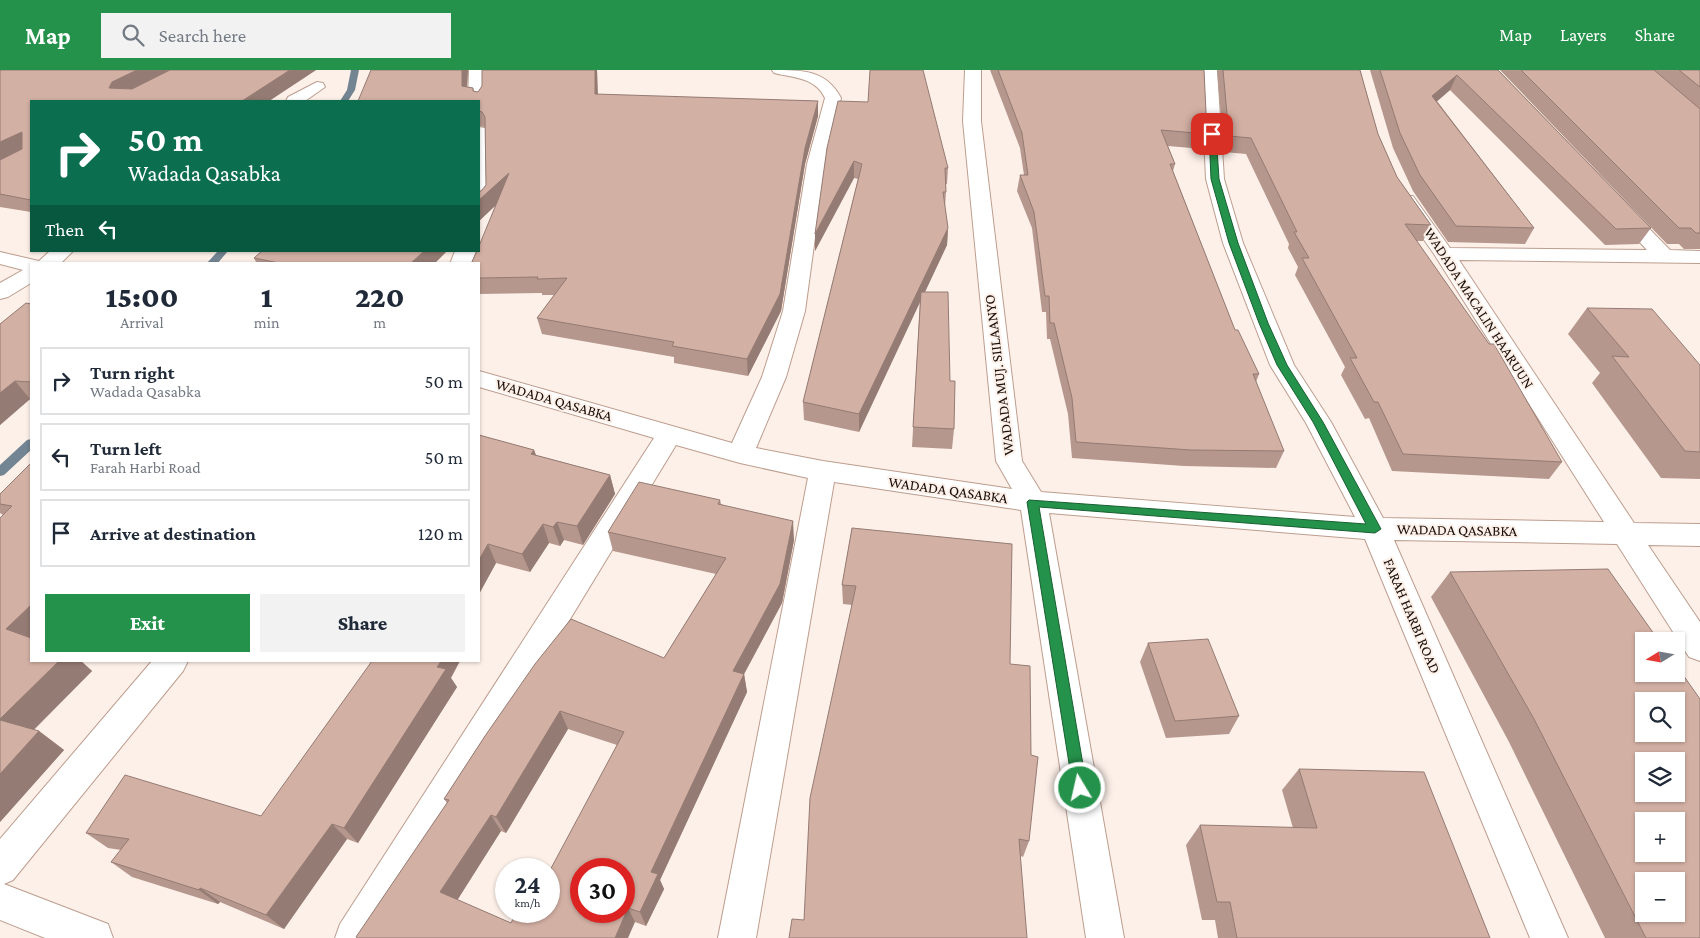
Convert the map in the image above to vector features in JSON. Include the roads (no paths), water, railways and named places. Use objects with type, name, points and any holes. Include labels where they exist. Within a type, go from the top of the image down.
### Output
[{"type":"street","points":[[476,100],[477,70]]},
{"type":"street","points":[[740,454],[774,377],[794,311],[816,164],[833,98],[830,90],[821,80],[809,72],[780,70]]},
{"type":"street","name":"WADADA MUJ. SIILAANYO","points":[[973,70],[972,121],[1008,461],[1033,502],[1105,938]]},
{"type":"street","name":"FARAH HARBI ROAD","points":[[1209,70],[1215,179],[1233,243],[1282,365],[1318,422],[1375,529],[1549,938]]},
{"type":"street","points":[[296,100],[317,87]]},
{"type":"street","name":"WADADA MACALIN HAARUUN","points":[[1397,184],[1700,648]]},
{"type":"street","points":[[1612,200],[1664,256]]},
{"type":"street","points":[[50,262],[63,252]]},
{"type":"street","points":[[1444,254],[1700,257]]},
{"type":"street","points":[[0,258],[30,265]]},
{"type":"street","points":[[0,292],[30,275]]},
{"type":"street","name":"WADADA QASABKA","points":[[480,379],[740,454],[823,471],[1033,502],[1375,529],[1626,532],[1700,535]]},
{"type":"street","points":[[354,938],[670,434]]},
{"type":"street","points":[[737,938],[823,471]]},
{"type":"street","points":[[0,867],[171,662]]},
{"type":"street","points":[[5,910],[94,938]]},
{"type":"waterway","points":[[345,100],[351,90],[355,70]]},
{"type":"waterway","points":[[213,262],[222,252]]},
{"type":"waterway","points":[[0,472],[30,444]]}]
